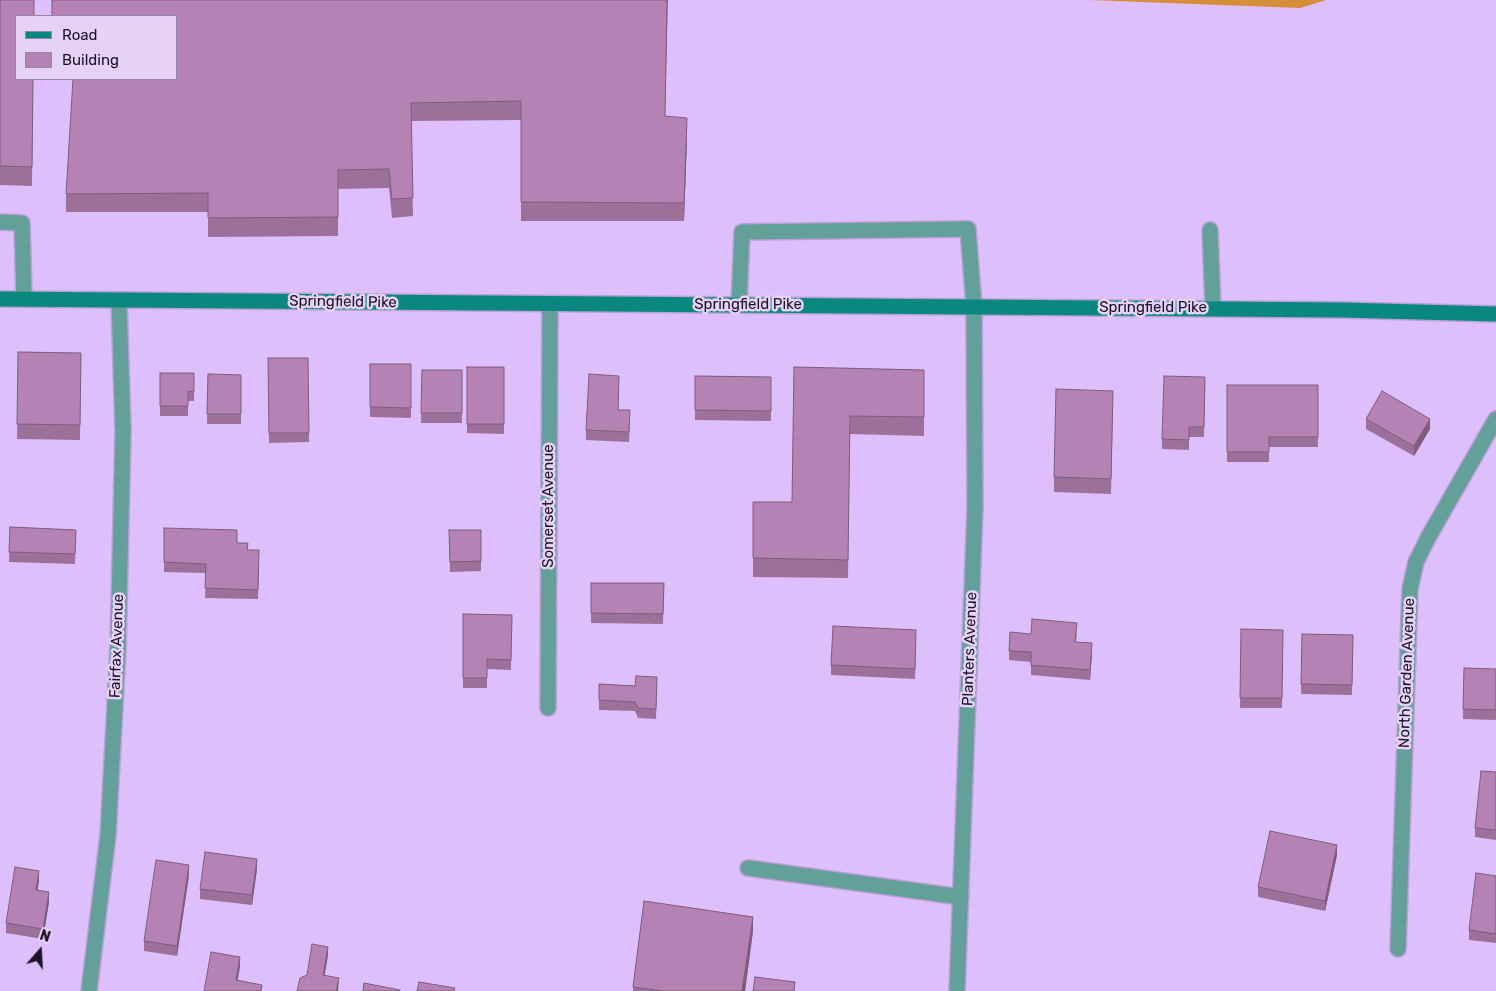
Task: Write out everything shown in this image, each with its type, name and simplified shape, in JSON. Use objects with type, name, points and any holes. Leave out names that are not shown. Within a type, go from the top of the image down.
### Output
[{"type":"main road","name":"Springfield Pike","points":[[0,299],[1213,309],[1496,314]]},
{"type":"street","points":[[0,222],[22,223],[24,299]]},
{"type":"street","name":"Planters Avenue","points":[[739,305],[742,232],[968,229],[974,307],[975,508],[957,991]]},
{"type":"street","points":[[1210,230],[1213,309]]},
{"type":"street","name":"Fairfax Avenue","points":[[90,991],[108,835],[118,650],[123,431],[119,300]]},
{"type":"street","name":"Somerset Avenue","points":[[548,708],[550,304]]},
{"type":"street","name":"North Garden Avenue","points":[[1398,949],[1410,589],[1416,562],[1428,536],[1496,419]]},
{"type":"street","points":[[748,868],[960,897]]},
{"type":"shaded area","points":[[1089,0],[1326,0],[1300,8]]},
{"type":"building","points":[[0,0],[34,0],[34,15],[15,15],[15,80],[33,80],[32,167],[0,166]]},
{"type":"building","points":[[52,0],[667,0],[665,116],[687,118],[684,203],[521,202],[521,101],[411,103],[413,198],[392,199],[389,169],[338,170],[338,217],[208,218],[208,193],[66,194],[73,80],[178,80],[178,15],[52,15]]},
{"type":"building","points":[[18,352],[81,353],[80,425],[17,424]]},
{"type":"building","points":[[268,358],[308,358],[309,433],[269,433]]},
{"type":"building","points":[[370,364],[411,364],[411,408],[370,407]]},
{"type":"building","points":[[467,367],[504,367],[504,424],[467,424]]},
{"type":"building","points":[[794,367],[924,370],[924,417],[850,416],[848,560],[753,558],[753,502],[792,502]]},
{"type":"building","points":[[422,370],[462,370],[462,413],[421,413]]},
{"type":"building","points":[[160,373],[194,373],[194,392],[188,391],[188,406],[160,406]]},
{"type":"building","points":[[208,374],[241,375],[241,414],[207,414]]},
{"type":"building","points":[[589,374],[619,376],[618,410],[630,410],[629,432],[586,430]]},
{"type":"building","points":[[695,376],[771,377],[771,411],[695,410]]},
{"type":"building","points":[[1164,376],[1205,377],[1204,427],[1189,427],[1189,440],[1162,439]]},
{"type":"building","points":[[1227,385],[1318,385],[1318,437],[1269,437],[1269,452],[1227,452]]},
{"type":"building","points":[[1056,389],[1113,391],[1111,479],[1054,477]]},
{"type":"building","points":[[1382,391],[1430,419],[1414,446],[1366,419]]},
{"type":"building","points":[[10,527],[76,530],[75,554],[9,552]]},
{"type":"building","points":[[164,528],[237,530],[237,543],[248,543],[247,550],[259,550],[258,590],[205,588],[206,564],[164,562]]},
{"type":"building","points":[[449,530],[481,530],[481,561],[450,562]]},
{"type":"building","points":[[591,583],[664,583],[663,614],[591,613]]},
{"type":"building","points":[[463,614],[512,615],[511,660],[487,659],[487,678],[463,678]]},
{"type":"building","points":[[1032,619],[1077,623],[1075,642],[1092,643],[1090,670],[1031,665],[1031,652],[1009,651],[1010,632],[1031,634]]},
{"type":"building","points":[[833,626],[916,630],[915,669],[831,665]]},
{"type":"building","points":[[1241,629],[1283,630],[1282,698],[1240,698]]},
{"type":"building","points":[[1302,634],[1353,635],[1352,685],[1301,684]]},
{"type":"building","points":[[1464,668],[1496,669],[1496,710],[1463,709]]},
{"type":"building","points":[[636,676],[657,677],[656,709],[638,708],[635,702],[599,700],[599,684],[635,686]]},
{"type":"building","points":[[1481,771],[1496,772],[1496,830],[1475,828]]},
{"type":"building","points":[[1270,831],[1337,845],[1325,901],[1258,887]]},
{"type":"building","points":[[205,852],[257,859],[252,895],[200,889]]},
{"type":"building","points":[[156,860],[189,865],[177,946],[144,941]]},
{"type":"building","points":[[15,867],[39,871],[36,890],[49,892],[43,929],[6,923]]},
{"type":"building","points":[[1476,873],[1496,876],[1496,934],[1469,930]]},
{"type":"building","points":[[644,901],[753,917],[742,991],[662,991],[633,987]]},
{"type":"building","points":[[312,944],[328,947],[323,975],[339,978],[336,991],[297,991],[300,978],[307,975]]},
{"type":"building","points":[[211,952],[240,957],[236,980],[262,985],[261,991],[204,991]]},
{"type":"building","points":[[755,977],[795,982],[794,991],[753,991]]},
{"type":"building","points":[[419,982],[455,988],[454,991],[417,991]]},
{"type":"building","points":[[364,983],[400,990],[400,991],[363,991]]}]
